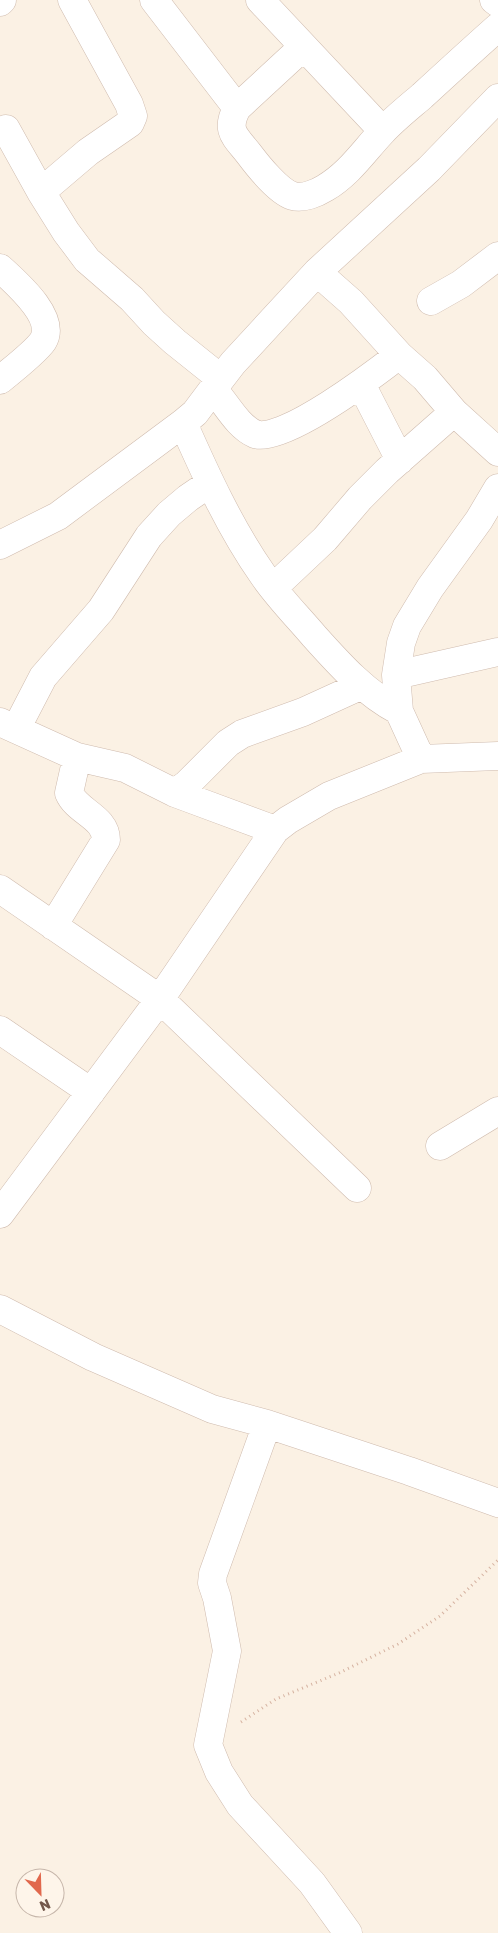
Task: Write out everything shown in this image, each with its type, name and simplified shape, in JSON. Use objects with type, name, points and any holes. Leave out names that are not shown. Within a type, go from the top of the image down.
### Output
[{"type":"street","points":[[41,192],[88,152],[126,127],[133,116],[129,104],[72,0]]},
{"type":"street","points":[[154,0],[238,108]]},
{"type":"street","points":[[260,0],[383,131]]},
{"type":"street","points":[[494,0],[498,3]]},
{"type":"street","points":[[303,47],[238,108],[231,120],[234,136],[282,190],[292,196],[313,194],[345,173],[383,131],[498,27]]},
{"type":"street","points":[[0,545],[58,516],[195,413],[217,384],[317,272],[429,169],[498,98]]},
{"type":"street","points":[[6,129],[41,192],[66,232],[87,260],[132,298],[154,323],[217,384],[242,424],[257,434],[261,435],[282,429],[327,407],[399,355]]},
{"type":"street","points":[[431,302],[461,284],[498,256]]},
{"type":"street","points":[[0,268],[41,313],[45,329],[43,342],[0,380]]},
{"type":"street","points":[[317,272],[351,302],[399,355],[425,378],[454,412],[498,452]]},
{"type":"street","points":[[361,384],[400,460]]},
{"type":"street","points":[[273,588],[325,539],[360,498],[454,412]]},
{"type":"street","points":[[183,423],[210,483],[248,553],[273,588],[360,686],[380,701],[399,711]]},
{"type":"street","points":[[210,483],[175,509],[148,536],[101,610],[43,677],[8,726],[76,757],[125,768],[175,793],[274,830]]},
{"type":"street","points":[[421,759],[399,711],[396,674],[401,643],[407,626],[430,588],[479,520],[498,488]]},
{"type":"street","points":[[396,674],[498,652]]},
{"type":"street","points":[[175,793],[187,784],[228,743],[242,734],[303,712],[360,686]]},
{"type":"street","points":[[0,1214],[160,999],[274,830],[329,796],[421,759],[498,756]]},
{"type":"street","points":[[53,926],[106,840],[102,824],[75,803],[69,793],[76,757]]},
{"type":"street","points":[[0,889],[160,999],[357,1188]]},
{"type":"street","points":[[0,1030],[91,1092]]},
{"type":"street","points":[[440,1146],[498,1111]]},
{"type":"street","points":[[0,1309],[93,1357],[212,1410],[267,1424],[498,1503]]},
{"type":"street","points":[[267,1424],[213,1574],[212,1583],[228,1651],[208,1745],[219,1772],[240,1805],[312,1883],[348,1933]]},
{"type":"path","points":[[208,1745],[276,1699],[398,1644],[440,1616],[498,1560]]}]
